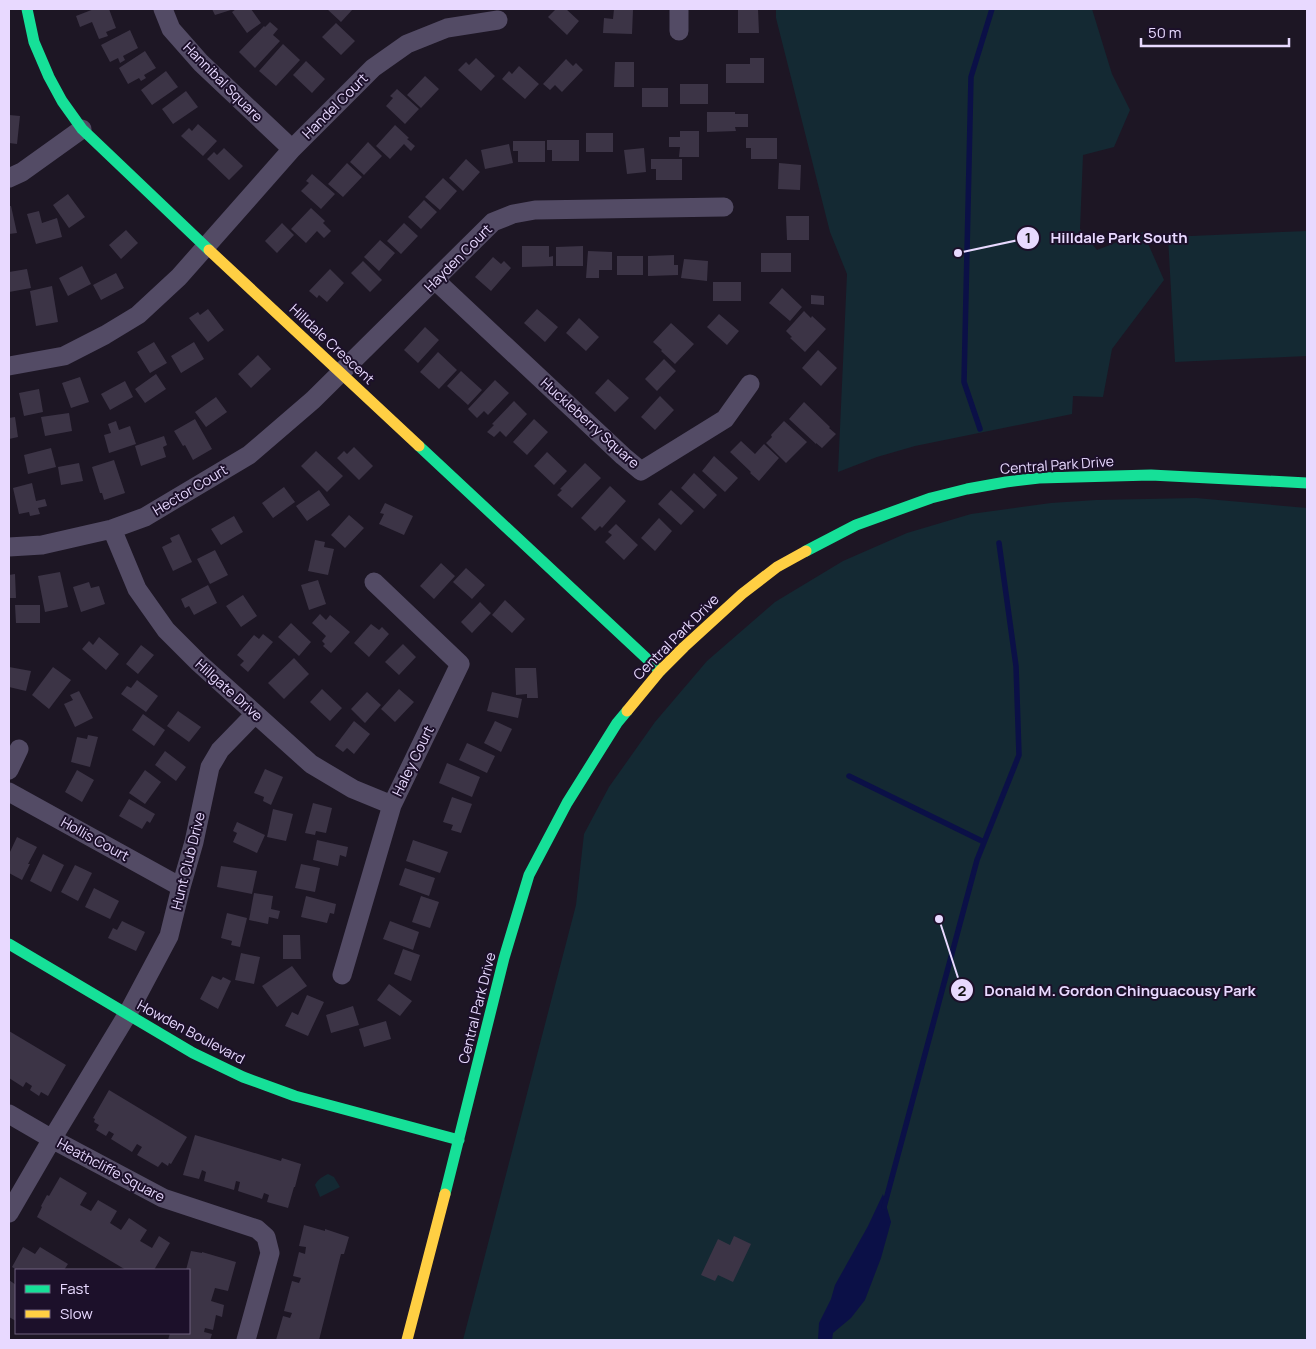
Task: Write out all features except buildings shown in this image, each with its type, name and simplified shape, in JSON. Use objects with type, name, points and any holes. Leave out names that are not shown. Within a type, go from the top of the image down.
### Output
[{"type":"street","name":"Hilldale Crescent","points":[[27,9],[34,42],[49,77],[62,101],[82,129],[660,671]]},
{"type":"street","name":"Hannibal Square","points":[[163,9],[171,29],[201,63],[292,149]]},
{"type":"street","points":[[679,9],[679,31]]},
{"type":"street","name":"Handel Court","points":[[9,366],[64,356],[138,315],[180,278],[292,149],[373,68],[408,44],[447,28],[498,20]]},
{"type":"street","points":[[9,178],[22,172],[82,129]]},
{"type":"street","name":"Hayden Court","points":[[341,373],[494,222],[513,214],[535,210],[724,207]]},
{"type":"street","name":"Huckleberry Square","points":[[435,280],[641,471],[725,419],[750,384]]},
{"type":"street","name":"Hector Court","points":[[9,548],[42,545],[112,529],[145,517],[248,455],[313,400],[341,373]]},
{"type":"street","name":"Central Park Drive","points":[[407,1340],[504,958],[530,876],[567,803],[617,723],[660,671],[684,646],[742,594],[777,567],[856,525],[931,498],[967,489],[1039,478],[1151,475],[1307,482]]},
{"type":"street","name":"Hillgate Drive","points":[[112,529],[137,589],[166,630],[199,663],[311,764],[353,789],[392,805]]},
{"type":"street","name":"Haley Court","points":[[342,975],[392,805],[460,664],[374,582]]},
{"type":"street","name":"Hunt Club Drive","points":[[127,1015],[169,936],[194,842],[210,768],[220,750],[256,714]]},
{"type":"street","points":[[9,770],[19,749]]},
{"type":"street","name":"Hollis Court","points":[[9,792],[181,887]]},
{"type":"street","name":"Howden Boulevard","points":[[9,944],[192,1053],[243,1078],[296,1096],[459,1140]]},
{"type":"street","name":"Heathcliffe Square","points":[[9,1213],[127,1015]]},
{"type":"street","name":"Heathcliffe Square","points":[[9,1114],[163,1198],[257,1229],[266,1237],[270,1253],[246,1340]]},
{"type":"shaded area","points":[[776,9],[1092,9],[1112,74],[1130,110],[1114,147],[1083,155],[1080,229],[1097,250],[1143,232],[1164,280],[1112,349],[1103,397],[1073,396],[1072,414],[915,446],[877,457],[838,472],[847,274],[830,232],[776,18]]},
{"type":"shaded area","points":[[1307,231],[1307,356],[1175,362],[1168,237]]},
{"type":"shaded area","points":[[1196,498],[1307,508],[1307,1340],[463,1340],[576,905],[584,834],[609,787],[655,722],[707,661],[775,602],[843,561],[907,533],[971,514],[1051,503]]},
{"type":"shaded area","points":[[328,1174],[334,1177],[340,1187],[320,1197],[315,1185],[320,1178]]},
{"type":"shaded area","points":[[883,1194],[891,1222],[881,1258],[865,1300],[851,1318],[833,1333],[832,1340],[818,1340],[819,1323],[831,1299],[835,1285],[868,1226]]},
{"type":"waterway","points":[[980,429],[964,382],[971,77],[992,9]]},
{"type":"waterway","points":[[884,1207],[977,860],[1019,755],[1016,666],[999,543]]},
{"type":"waterway","points":[[849,776],[984,842]]},
{"type":"traffic: fast","points":[[27,9],[34,42],[49,77],[62,101],[82,129],[209,250]]},
{"type":"traffic: fast","points":[[419,446],[660,671]]},
{"type":"traffic: fast","points":[[806,551],[856,525],[931,498],[1006,482],[1039,478],[1151,475],[1307,483]]},
{"type":"traffic: fast","points":[[445,1194],[504,958],[529,875],[567,803],[617,723],[627,711]]},
{"type":"traffic: fast","points":[[9,944],[193,1053],[243,1077],[295,1096],[459,1140]]},
{"type":"traffic: slow","points":[[209,250],[419,446]]},
{"type":"traffic: slow","points":[[627,711],[660,671],[742,594],[777,567],[806,551]]},
{"type":"traffic: slow","points":[[407,1340],[445,1194]]},
{"type":"place","name":"Hilldale Park South","points":[[958,253]]},
{"type":"place","name":"Donald M. Gordon Chinguacousy Park","points":[[939,919]]}]
